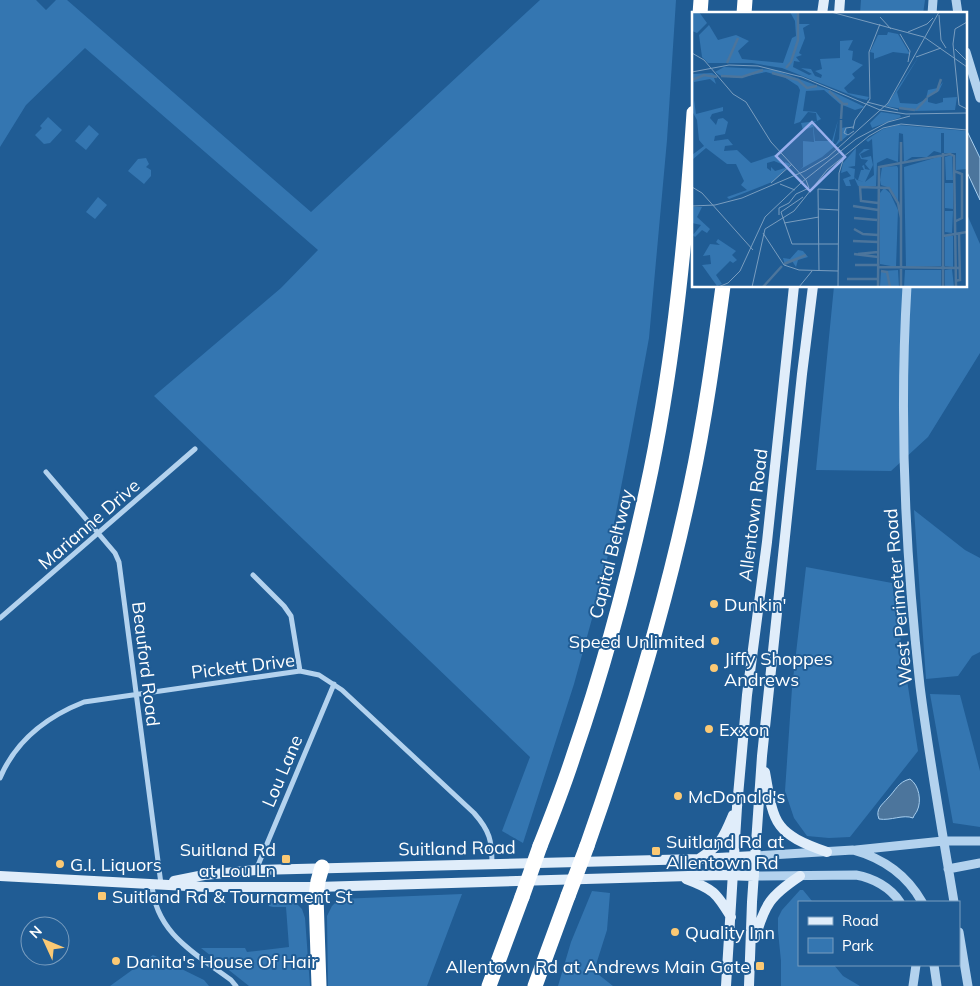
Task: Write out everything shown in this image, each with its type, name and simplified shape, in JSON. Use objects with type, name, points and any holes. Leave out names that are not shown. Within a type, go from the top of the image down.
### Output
[{"type":"highway","name":"Capital Beltway","points":[[489,986],[574,755],[616,618],[651,469],[675,325],[692,139]]},
{"type":"highway","points":[[535,986],[614,772],[656,631],[692,483],[705,411],[723,288]]},
{"type":"highway","points":[[319,986],[317,887],[322,868]]},
{"type":"main road","name":"Allentown Road","points":[[726,986],[737,807],[747,695],[767,542],[794,288]]},
{"type":"main road","name":"Allentown Road","points":[[749,986],[762,756],[813,288]]},
{"type":"main road","points":[[767,542],[784,544]]},
{"type":"main road","points":[[762,756],[770,802],[778,824],[792,838],[827,852]]},
{"type":"main road","points":[[699,859],[722,840],[737,807]]},
{"type":"main road","name":"Suitland Road","points":[[157,884],[204,875],[256,870],[755,856]]},
{"type":"main road","name":"Suitland Road","points":[[0,876],[206,887],[317,887],[680,876],[754,876]]},
{"type":"main road","points":[[680,876],[710,888],[730,917]]},
{"type":"main road","points":[[750,954],[762,912],[768,902],[781,889],[800,876]]},
{"type":"street","points":[[968,58],[980,98]]},
{"type":"street","name":"West Perimeter Road","points":[[907,288],[904,448],[912,601],[921,688],[943,841],[954,901]]},
{"type":"street","name":"Marianne Drive","points":[[0,618],[195,449]]},
{"type":"street","name":"Beauford Road","points":[[46,472],[115,553],[119,562],[157,884],[153,895],[158,912],[181,944],[231,980],[236,986]]},
{"type":"street","points":[[253,575],[284,606],[291,616],[300,671]]},
{"type":"street","name":"Pickett Drive","points":[[0,778],[11,757],[35,729],[51,718],[84,702],[300,671],[319,675],[352,698],[482,821],[490,838],[492,864]]},
{"type":"street","name":"Lou Lane","points":[[256,870],[334,684]]},
{"type":"street","points":[[755,856],[853,850],[943,841],[980,841]]},
{"type":"street","points":[[853,850],[877,859],[901,874],[912,886],[921,901]]},
{"type":"street","points":[[948,869],[980,863]]},
{"type":"street","points":[[754,876],[856,875],[868,877],[880,883],[899,901]]},
{"type":"street","points":[[960,938],[968,986]]},
{"type":"street","points":[[913,986],[916,966]]},
{"type":"street","points":[[934,966],[938,986]]},
{"type":"green space","points":[[0,0],[36,0],[46,10],[56,0],[67,0],[311,212],[540,0],[676,0],[667,140],[649,338],[604,575],[574,684],[523,843],[502,831],[530,757],[154,396],[281,288],[318,250],[85,48],[26,105],[0,147]]},
{"type":"green space","points":[[861,0],[925,0],[923,12],[860,12]]},
{"type":"green space","points":[[48,117],[62,130],[50,143],[44,144],[35,135],[42,128],[40,126]]},
{"type":"green space","points":[[89,125],[99,134],[86,150],[75,141]]},
{"type":"green space","points":[[146,158],[149,164],[146,167],[151,170],[151,176],[144,184],[128,171],[138,159]]},
{"type":"green space","points":[[98,197],[107,205],[95,219],[86,212]]},
{"type":"green space","points":[[968,217],[980,244],[980,353],[928,437],[891,471],[816,470],[834,288],[968,288]]},
{"type":"green space","points":[[914,510],[965,550],[980,558],[980,652],[972,656],[958,676],[926,679]]},
{"type":"green space","points":[[806,567],[892,583],[918,751],[850,837],[807,836],[794,818],[785,791],[792,688]]},
{"type":"green space","points":[[930,694],[960,695],[980,771],[980,827],[953,823]]},
{"type":"green space","points":[[800,890],[803,890],[812,901],[798,901],[798,966],[835,966],[843,976],[860,986],[781,986],[778,918],[782,910]]},
{"type":"green space","points":[[592,891],[610,893],[607,930],[594,971],[613,986],[558,986],[571,942]]},
{"type":"green space","points":[[462,894],[427,986],[328,986],[327,916],[332,906],[339,899]]},
{"type":"green space","points":[[272,899],[293,900],[302,909],[305,918],[310,986],[249,986],[201,948],[245,948],[247,952],[289,947],[286,907],[269,906],[268,901]]},
{"type":"green space","points":[[153,955],[204,980],[209,986],[110,986]]},
{"type":"shaded area","points":[[968,133],[980,158],[980,200],[968,174]]},
{"type":"shaded area","points":[[910,779],[916,785],[919,798],[919,807],[913,818],[879,819],[878,812],[881,805],[900,784]]},
{"type":"place","name":"Dunkin'","points":[[714,604]]},
{"type":"place","name":"Speed Unlimited","points":[[715,641]]},
{"type":"place","name":"Jiffy Shoppes Andrews","points":[[714,668]]},
{"type":"place","name":"Exxon","points":[[709,729]]},
{"type":"place","name":"McDonald's","points":[[678,796]]},
{"type":"place","name":"Suitland Rd at Allentown Rd","points":[[656,851]]},
{"type":"place","name":"Suitland Rd at Lou Ln","points":[[286,859]]},
{"type":"place","name":"G.I. Liquors","points":[[60,864]]},
{"type":"place","name":"Suitland Rd & Tournament St","points":[[102,896]]},
{"type":"place","name":"Quality Inn","points":[[675,932]]},
{"type":"place","name":"Danita's House Of Hair","points":[[116,961]]},
{"type":"place","name":"Allentown Rd at Andrews Main Gate","points":[[760,966]]}]
